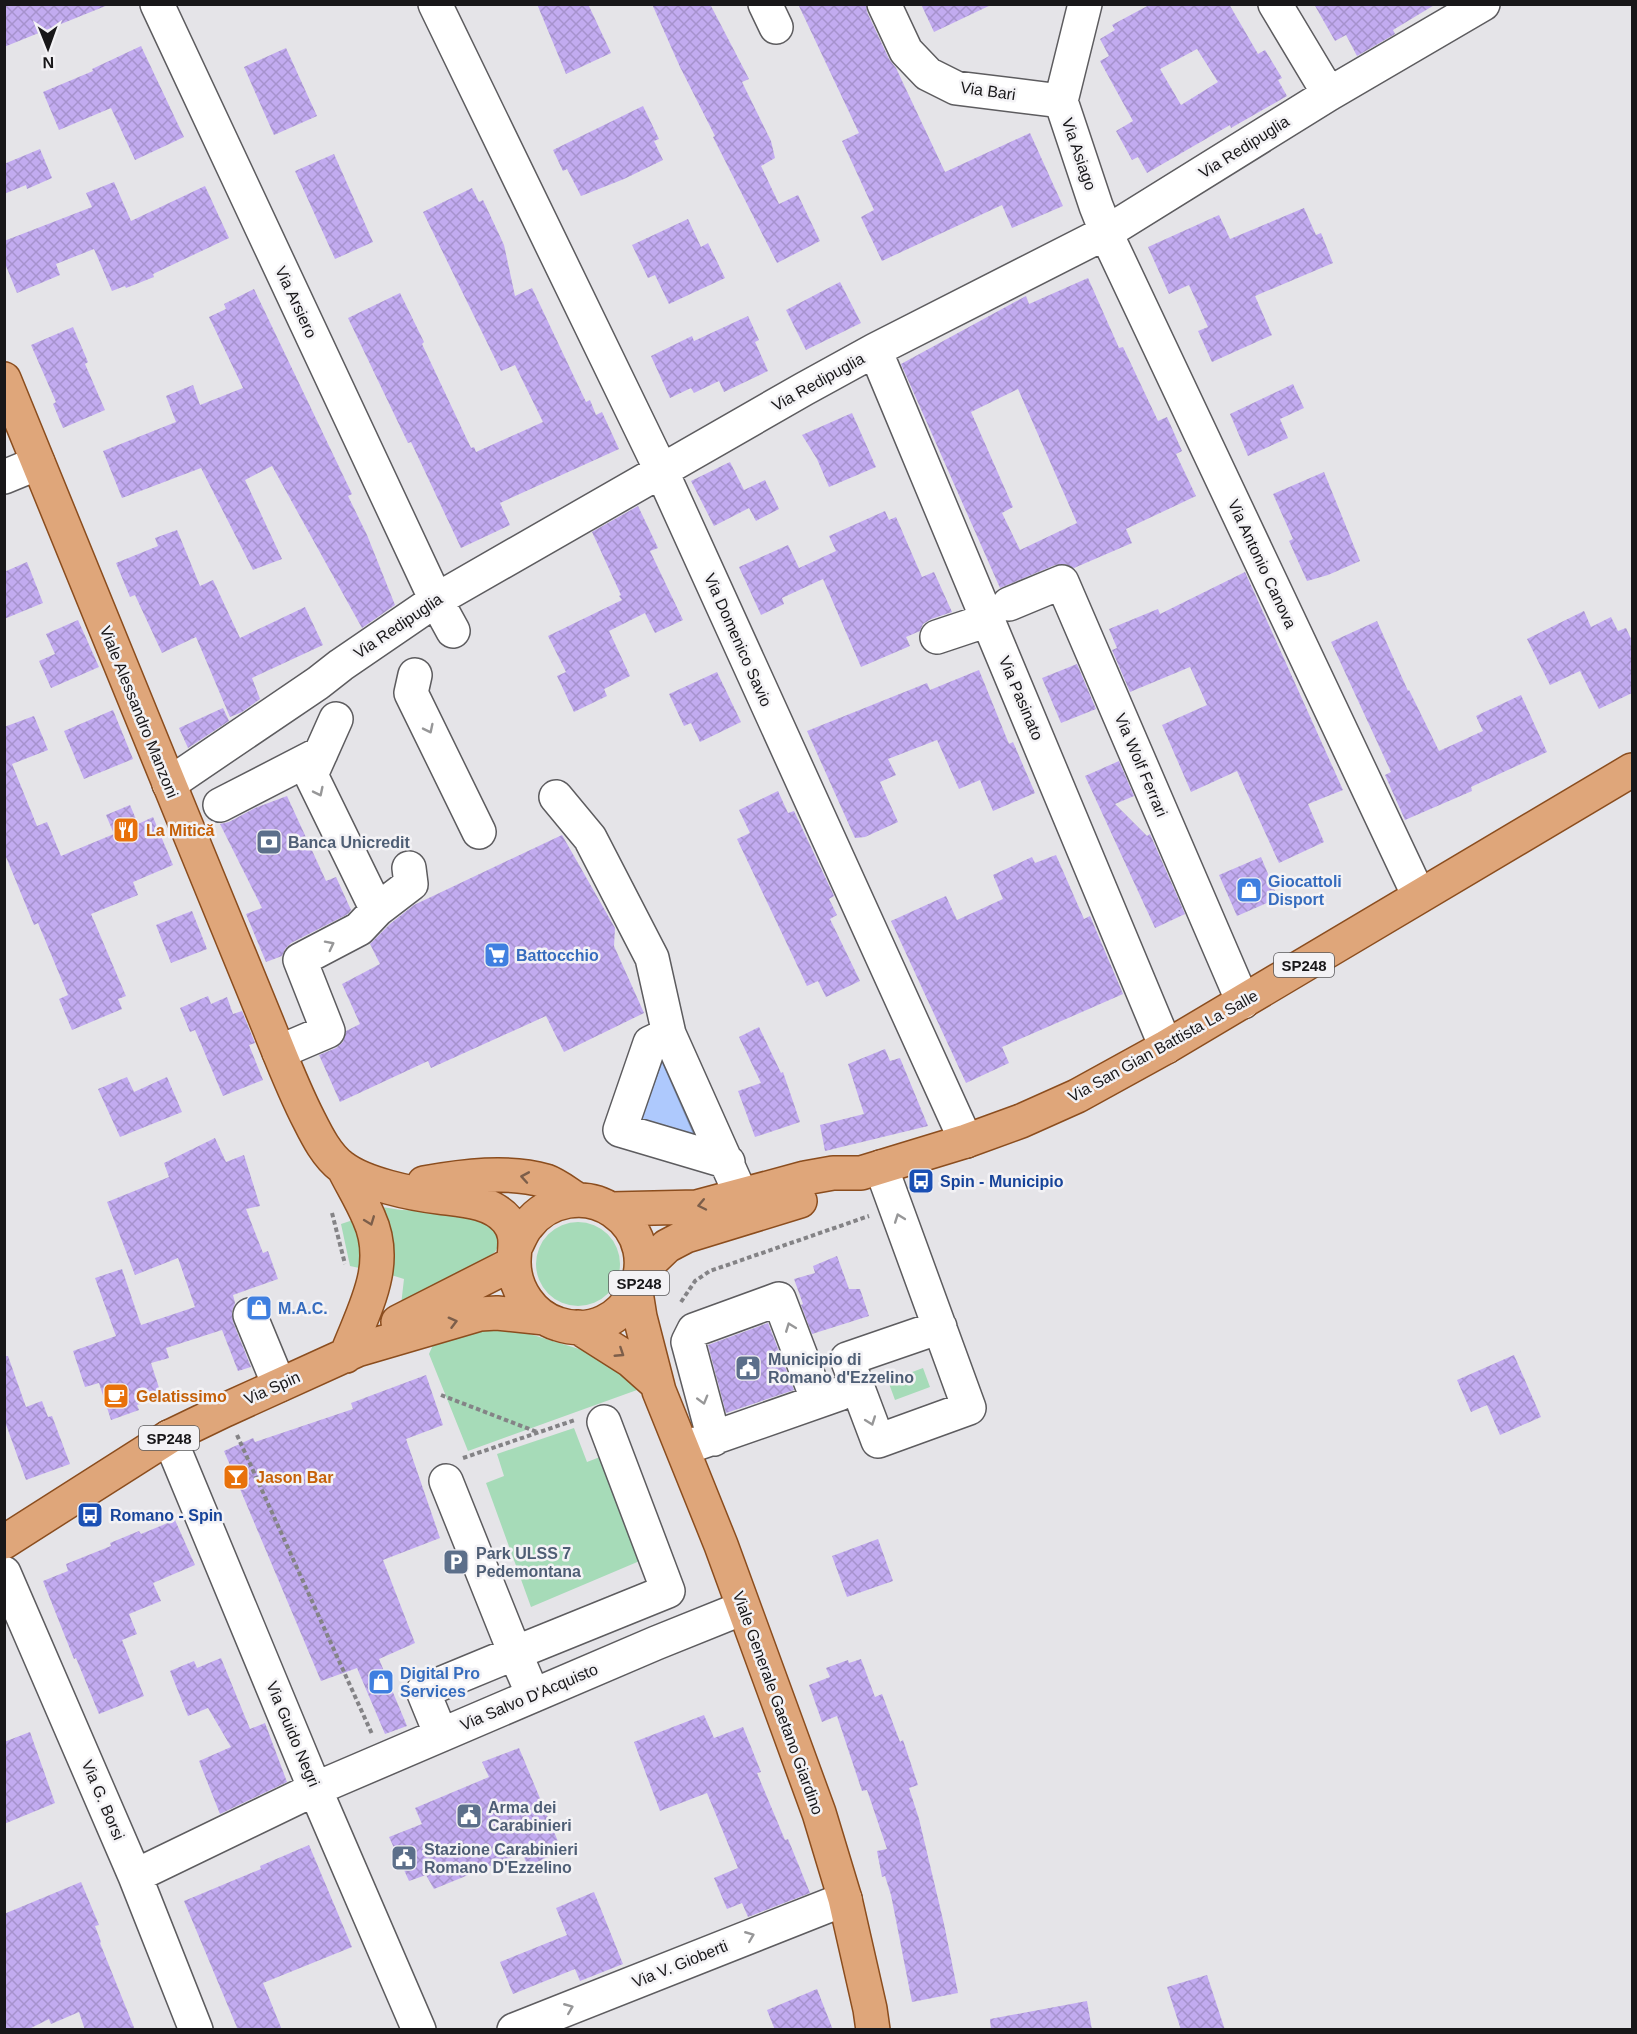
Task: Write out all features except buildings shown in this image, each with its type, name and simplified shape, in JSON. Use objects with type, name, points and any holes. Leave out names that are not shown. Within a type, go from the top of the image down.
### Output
[{"type":"main road","name":"Viale Alessandro Manzoni","points":[[4,380],[309,1121],[324,1146],[344,1169],[370,1219],[378,1260],[376,1277],[352,1353]]},
{"type":"main road","name":"Via San Gian Battista La Salle","points":[[638,1281],[667,1246],[686,1236],[836,1189],[871,1170],[966,1141],[1021,1121],[1077,1096],[1243,1002],[1632,770]]},
{"type":"main road","name":"Viale Alessandro Manzoni","points":[[344,1169],[369,1181],[417,1195],[463,1200],[494,1210],[508,1221],[515,1254]]},
{"type":"main road","name":"Via San Gian Battista La Salle","points":[[611,1209],[697,1207],[833,1173],[871,1170]]},
{"type":"main road","name":"Viale Alessandro Manzoni","points":[[397,1189],[444,1179],[498,1175],[521,1176],[548,1182],[579,1200]]},
{"type":"main road","name":"Via Spin","points":[[578,1328],[555,1323],[545,1318],[528,1304],[518,1285],[515,1254],[526,1226],[541,1212],[559,1203],[579,1200],[590,1201],[611,1209],[625,1220],[635,1235],[641,1252],[638,1281]]},
{"type":"main road","name":"Via Spin","points":[[352,1353],[401,1320],[515,1254]]},
{"type":"main road","name":"SP248","points":[[578,1328],[595,1325],[612,1318],[626,1307],[638,1281]]},
{"type":"main road","name":"Viale Generale Gaetano Giardino","points":[[638,1281],[640,1317],[657,1384],[819,1813],[845,1899],[873,2030]]},
{"type":"main road","name":"Via Spin","points":[[4,1542],[170,1437],[352,1353],[480,1314],[497,1313],[545,1318]]},
{"type":"main road","name":"Viale Generale Gaetano Giardino","points":[[578,1328],[625,1357],[657,1384]]},
{"type":"street","name":"Via Arsiero","points":[[157,4],[436,600],[453,631]]},
{"type":"street","name":"Via Domenico Savio","points":[[435,4],[661,470],[966,1141]]},
{"type":"street","name":"Via Bari","points":[[884,4],[906,51],[928,74],[956,88],[1061,101]]},
{"type":"street","name":"Via Asiago","points":[[1085,4],[1061,101],[1107,232]]},
{"type":"street","points":[[1275,4],[1329,94]]},
{"type":"street","name":"Via Redipuglia","points":[[169,784],[436,600],[875,350],[1107,232],[1329,94],[1482,4]]},
{"type":"street","name":"Via Antonio Canova","points":[[1107,232],[1419,896]]},
{"type":"street","name":"Via Pasinato","points":[[875,350],[998,612],[1166,1047]]},
{"type":"street","points":[[4,477],[38,464]]},
{"type":"street","name":"Via Wolf Ferrari","points":[[998,612],[1062,582],[1243,1002]]},
{"type":"street","points":[[937,637],[998,612]]},
{"type":"street","points":[[415,675],[411,693],[479,832]]},
{"type":"street","points":[[336,719],[311,776],[377,910]]},
{"type":"street","points":[[220,805],[321,753]]},
{"type":"street","points":[[556,797],[590,838],[652,958],[669,1034],[741,1195]]},
{"type":"street","points":[[279,1052],[328,1031],[300,960],[359,930],[377,910],[411,884],[409,868]]},
{"type":"street","points":[[669,1034],[650,1043],[620,1130],[728,1162]]},
{"type":"street","points":[[853,1373],[878,1441],[969,1408],[895,1207],[871,1170]]},
{"type":"street","points":[[714,1438],[688,1342],[694,1330],[779,1299],[813,1387]]},
{"type":"street","points":[[250,1315],[279,1385]]},
{"type":"street","points":[[682,1448],[714,1438],[813,1387],[853,1373],[940,1327]]},
{"type":"street","points":[[441,1735],[423,1690],[668,1591],[593,1420]]},
{"type":"street","name":"Via Guido Negri","points":[[170,1437],[315,1789],[419,2030]]},
{"type":"street","points":[[451,1471],[515,1653],[533,1695]]},
{"type":"street","name":"Via G. Borsi","points":[[4,1573],[135,1876],[196,2030]]},
{"type":"street","name":"Via Salvo D'Acquisto","points":[[135,1876],[315,1789],[743,1608]]},
{"type":"street","name":"Via V. Gioberti","points":[[514,2030],[845,1899]]},
{"type":"path","points":[[680,1306],[695,1281],[710,1271],[895,1207]]},
{"type":"path","points":[[441,1395],[538,1433]]},
{"type":"path","points":[[225,1410],[383,1760]]},
{"type":"path","points":[[451,1471],[538,1433],[593,1420]]},
{"type":"green space","points":[[376,1206],[401,1210],[445,1211],[490,1224],[496,1231],[500,1242],[495,1252],[483,1261],[401,1305],[404,1279],[388,1274]]},
{"type":"green space","points":[[353,1220],[357,1222],[364,1269],[350,1266],[341,1224]]},
{"type":"green space","points":[[570,1222],[586,1222],[602,1229],[613,1240],[620,1256],[617,1280],[608,1294],[586,1306],[570,1306],[554,1299],[543,1288],[536,1272],[536,1256],[543,1240],[554,1229]]},
{"type":"green space","points":[[481,1327],[510,1328],[589,1352],[614,1365],[637,1390],[468,1451],[429,1354],[436,1338]]},
{"type":"green space","points":[[923,1368],[930,1387],[895,1400],[888,1381]]},
{"type":"green space","points":[[574,1428],[587,1462],[600,1457],[642,1560],[531,1607],[486,1483],[504,1476],[497,1454]]},
{"type":"water","points":[[662,1061],[697,1141],[640,1122]]},
{"type":"place","name":"La Mitică","points":[[126,830]]},
{"type":"place","name":"Banca Unicredit","points":[[269,842]]},
{"type":"place","name":"Giocattoli Disport","points":[[1249,890]]},
{"type":"place","name":"Battocchio","points":[[497,955]]},
{"type":"place","name":"Spin - Municipio","points":[[921,1181]]},
{"type":"place","name":"M.A.C.","points":[[259,1308]]},
{"type":"place","name":"Municipio di Romano d'Ezzelino","points":[[748,1368]]},
{"type":"place","name":"Gelatissimo","points":[[116,1396]]},
{"type":"place","name":"Jason Bar","points":[[236,1477]]},
{"type":"place","name":"Romano - Spin","points":[[90,1515]]},
{"type":"place","name":"Park ULSS 7 Pedemontana","points":[[456,1562]]},
{"type":"place","name":"Digital Pro Services","points":[[381,1682]]},
{"type":"place","name":"Arma dei Carabinieri","points":[[469,1816]]},
{"type":"place","name":"Stazione Carabinieri Romano D'Ezzelino","points":[[404,1858]]}]
